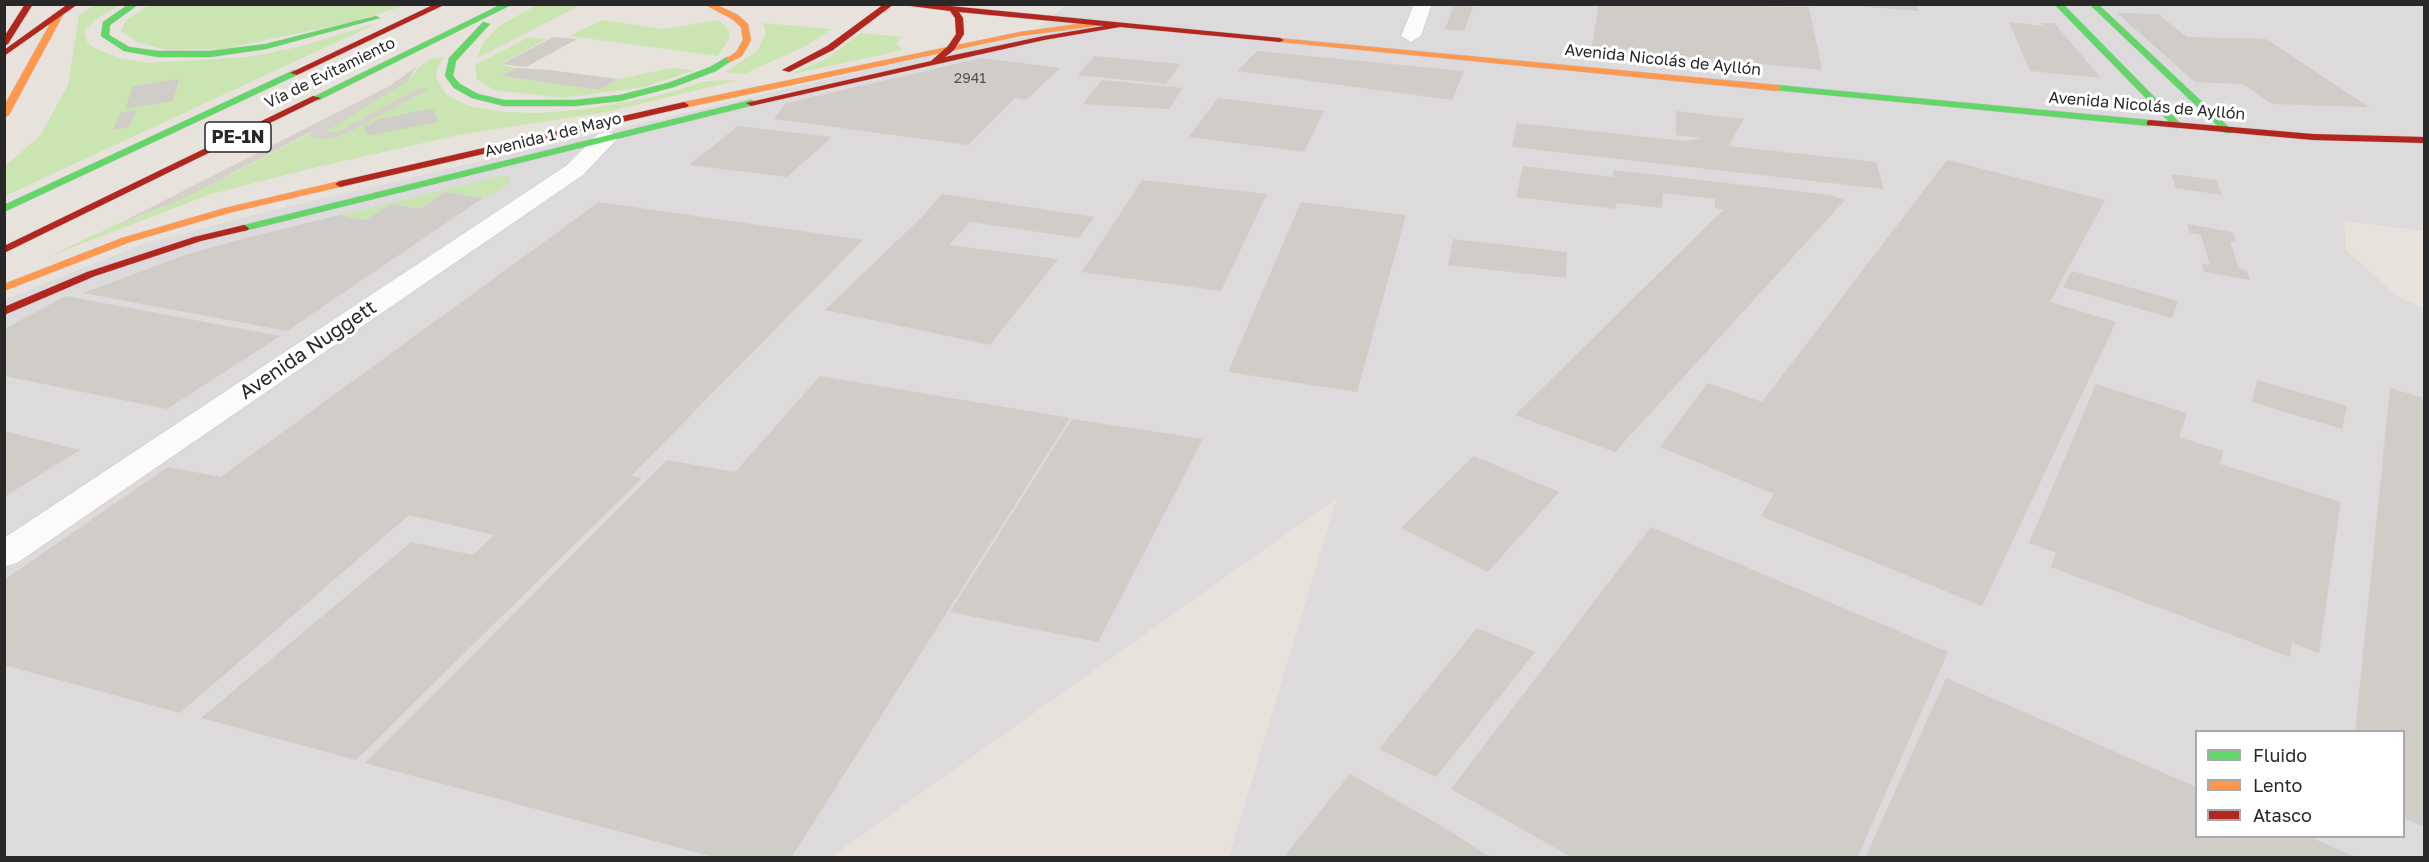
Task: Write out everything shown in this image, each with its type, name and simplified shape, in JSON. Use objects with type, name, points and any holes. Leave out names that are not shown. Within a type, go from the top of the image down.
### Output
[{"type":"main road","points":[[4,44],[29,4]]},
{"type":"main road","points":[[4,54],[61,10],[74,4]]},
{"type":"main road","points":[[135,4],[110,21],[104,28],[105,36],[127,49],[176,55],[228,52],[276,45],[424,4]]},
{"type":"main road","name":"Vía de Evitamiento","points":[[4,209],[442,4]]},
{"type":"main road","points":[[510,4],[480,30],[452,60],[449,76],[457,86],[481,98],[504,103],[545,105],[598,101],[638,94],[687,80],[724,64],[743,49],[747,33],[741,22],[708,4]]},
{"type":"main road","name":"Vía de Evitamiento","points":[[4,250],[510,4]]},
{"type":"main road","points":[[700,101],[760,81],[809,59],[846,38],[890,4]]},
{"type":"main road","name":"Avenida Nicolás de Ayllón","points":[[899,4],[2228,131],[2424,140]]},
{"type":"main road","points":[[2058,4],[2178,126]]},
{"type":"main road","points":[[2093,4],[2210,111],[2228,131]]},
{"type":"main road","points":[[933,63],[957,41],[961,27],[953,9]]},
{"type":"main road","points":[[4,114],[61,10]]},
{"type":"main road","points":[[4,288],[55,266],[183,222],[700,101],[1020,34],[1100,23]]},
{"type":"main road","name":"Avenida 1 de Mayo","points":[[4,312],[91,274],[198,239],[606,140],[686,118],[933,63],[1120,25]]},
{"type":"main road","name":"Avenida Nicolás de Ayllón","points":[[2134,105],[2230,112]]},
{"type":"street","points":[[1411,36],[1423,4]]},
{"type":"street","name":"Avenida Nuggett","points":[[4,555],[575,170],[606,140]]},
{"type":"shaded area","points":[[1066,5],[2424,5],[2424,231],[2344,221],[2346,250],[2396,295],[2424,309],[2424,857],[1229,857],[1337,498],[831,857],[5,857],[4,300],[140,245],[253,215],[909,60],[1031,35]]},
{"type":"shaded area","points":[[417,66],[408,81],[325,132],[338,132],[418,88],[429,89],[346,134],[329,139],[313,138],[311,135],[313,131],[322,126],[183,199],[120,223],[391,85]]},
{"type":"green space","points":[[94,5],[120,5],[96,19],[84,31],[87,42],[98,50],[120,58],[147,63],[248,57],[299,47],[380,22],[5,196],[4,167],[40,136],[68,85],[79,15]]},
{"type":"green space","points":[[149,5],[406,5],[352,22],[223,49],[167,50],[137,42],[121,31],[126,20]]},
{"type":"green space","points":[[581,5],[477,58],[483,43],[499,26],[535,6]]},
{"type":"green space","points":[[602,20],[663,29],[719,20],[729,30],[729,39],[718,56],[569,36]]},
{"type":"green space","points":[[763,23],[832,29],[808,45],[744,74],[725,72],[757,51],[766,33]]},
{"type":"green space","points":[[861,33],[903,37],[896,43],[903,50],[788,75],[826,59]]},
{"type":"green space","points":[[529,37],[547,39],[500,64],[516,68],[503,76],[599,90],[618,79],[671,68],[695,70],[644,87],[562,98],[494,90],[477,79],[475,65]]},
{"type":"green space","points":[[444,57],[437,68],[436,79],[447,95],[469,106],[504,112],[540,113],[588,109],[657,96],[706,81],[740,80],[606,112],[458,135],[211,194],[47,257],[120,223],[183,199],[371,102],[408,81],[419,67],[431,59]]},
{"type":"green space","points":[[500,176],[510,177],[510,183],[486,198],[445,192],[420,209],[391,204],[365,220],[341,215]]},
{"type":"building","points":[[1599,4],[1809,7],[1822,70],[1592,47]]},
{"type":"building","points":[[1857,4],[1916,4],[1919,11],[1857,6]]},
{"type":"building","points":[[1454,5],[1473,7],[1464,31],[1445,29]]},
{"type":"building","points":[[2117,13],[2158,14],[2187,37],[2266,39],[2369,107],[2272,104],[2243,84],[2195,82]]},
{"type":"building","points":[[2009,22],[2043,26],[2041,23],[2054,23],[2101,78],[2030,71]]},
{"type":"building","points":[[553,37],[577,39],[526,67],[502,64]]},
{"type":"building","points":[[1257,51],[1464,71],[1452,100],[1237,71]]},
{"type":"building","points":[[1095,56],[1180,64],[1166,84],[1078,75]]},
{"type":"building","points":[[982,58],[1060,68],[1026,100],[1015,98],[968,145],[774,119],[786,103]]},
{"type":"building","points":[[516,68],[618,79],[599,90],[501,76]]},
{"type":"building","points":[[179,79],[173,101],[125,109],[133,86]]},
{"type":"building","points":[[1102,80],[1183,88],[1169,109],[1083,104]]},
{"type":"building","points":[[1218,98],[1324,111],[1304,152],[1189,137]]},
{"type":"building","points":[[428,109],[434,110],[438,122],[367,136],[364,126],[375,120]]},
{"type":"building","points":[[136,110],[129,127],[113,130],[120,113]]},
{"type":"building","points":[[1676,111],[1744,119],[1728,146],[1876,162],[1884,189],[1512,147],[1517,123],[1684,141],[1702,138],[1676,135]]},
{"type":"building","points":[[738,126],[832,137],[787,177],[689,165]]},
{"type":"building","points":[[1947,160],[2105,200],[2050,302],[2116,322],[1982,606],[1761,516],[1774,494],[1660,447],[1708,383],[1762,402]]},
{"type":"building","points":[[1523,166],[1613,177],[1614,170],[1830,195],[1845,200],[1615,452],[1515,415],[1723,210],[1715,208],[1715,199],[1663,193],[1662,208],[1616,203],[1616,209],[1516,197]]},
{"type":"building","points":[[2171,174],[2216,180],[2222,195],[2176,188]]},
{"type":"building","points":[[1142,180],[1267,194],[1221,291],[1082,272]]},
{"type":"building","points":[[445,192],[483,198],[287,331],[83,293],[185,255],[246,238],[340,215],[365,220],[391,204],[420,209]]},
{"type":"building","points":[[942,194],[1094,217],[1079,238],[970,222],[949,245],[1058,259],[990,345],[825,310],[924,215]]},
{"type":"building","points":[[599,202],[863,240],[631,476],[642,478],[356,760],[201,718],[411,542],[473,555],[494,535],[409,515],[180,713],[4,665],[4,580],[168,467],[221,477]]},
{"type":"building","points":[[1301,202],[1406,215],[1357,392],[1228,372]]},
{"type":"building","points":[[2187,224],[2232,232],[2236,242],[2230,241],[2239,269],[2247,270],[2250,280],[2204,272],[2202,264],[2210,265],[2201,235],[2190,233]]},
{"type":"building","points":[[1453,239],[1567,252],[1566,278],[1448,265]]},
{"type":"building","points":[[2072,271],[2178,301],[2172,318],[2063,287]]},
{"type":"building","points":[[66,296],[280,336],[167,409],[4,376],[4,329]]},
{"type":"building","points":[[820,376],[1070,418],[791,858],[717,858],[365,763],[667,460],[735,472]]},
{"type":"building","points":[[2257,380],[2347,406],[2342,429],[2252,402]]},
{"type":"building","points":[[2096,384],[2187,413],[2179,437],[2223,451],[2220,464],[2341,502],[2319,653],[2292,643],[2290,657],[2051,567],[2056,553],[2029,543]]},
{"type":"building","points":[[2390,388],[2424,398],[2424,827],[2405,818],[2405,730],[2355,730]]},
{"type":"building","points":[[1072,419],[1203,439],[1098,642],[950,612]]},
{"type":"building","points":[[4,431],[80,450],[4,497]]},
{"type":"building","points":[[1474,456],[1559,492],[1488,572],[1401,528]]},
{"type":"building","points":[[1651,527],[1948,652],[1857,858],[1573,858],[1451,789]]},
{"type":"building","points":[[1477,628],[1535,652],[1436,777],[1379,749]]},
{"type":"building","points":[[1946,678],[2195,787],[2195,838],[2312,838],[2358,858],[1865,858]]},
{"type":"building","points":[[1350,774],[1440,825],[1492,858],[1283,858]]},
{"type":"traffic: fast","points":[[135,4],[106,24],[105,36],[127,49],[158,54],[210,54],[266,46],[376,18]]},
{"type":"traffic: fast","points":[[316,98],[509,4]]},
{"type":"traffic: fast","points":[[2058,4],[2178,126]]},
{"type":"traffic: fast","points":[[2093,4],[2228,131]]},
{"type":"traffic: fast","points":[[486,24],[452,60],[449,76],[457,86],[475,96],[504,103],[575,103],[620,98],[671,85],[713,69],[730,59]]},
{"type":"traffic: fast","points":[[4,209],[294,73]]},
{"type":"traffic: fast","points":[[1777,88],[2150,123]]},
{"type":"traffic: fast","points":[[244,228],[751,103]]},
{"type":"traffic: slow","points":[[708,4],[735,17],[745,26],[747,40],[739,54],[730,59]]},
{"type":"traffic: slow","points":[[4,115],[59,15]]},
{"type":"traffic: slow","points":[[684,105],[1020,34],[1100,23]]},
{"type":"traffic: slow","points":[[1280,40],[1777,88]]},
{"type":"traffic: slow","points":[[4,288],[126,240],[229,210],[340,184]]},
{"type":"traffic: jam","points":[[4,44],[29,4]]},
{"type":"traffic: jam","points":[[4,54],[74,4]]},
{"type":"traffic: jam","points":[[294,73],[442,4]]},
{"type":"traffic: jam","points":[[786,70],[830,48],[890,4]]},
{"type":"traffic: jam","points":[[899,4],[1280,40]]},
{"type":"traffic: jam","points":[[933,63],[951,48],[960,34],[959,18],[953,10]]},
{"type":"traffic: jam","points":[[751,103],[1044,38],[1117,26]]},
{"type":"traffic: jam","points":[[4,250],[316,98]]},
{"type":"traffic: jam","points":[[340,184],[684,105]]},
{"type":"traffic: jam","points":[[2150,123],[2313,137],[2424,140]]},
{"type":"traffic: jam","points":[[4,312],[91,274],[198,239],[244,228]]}]
